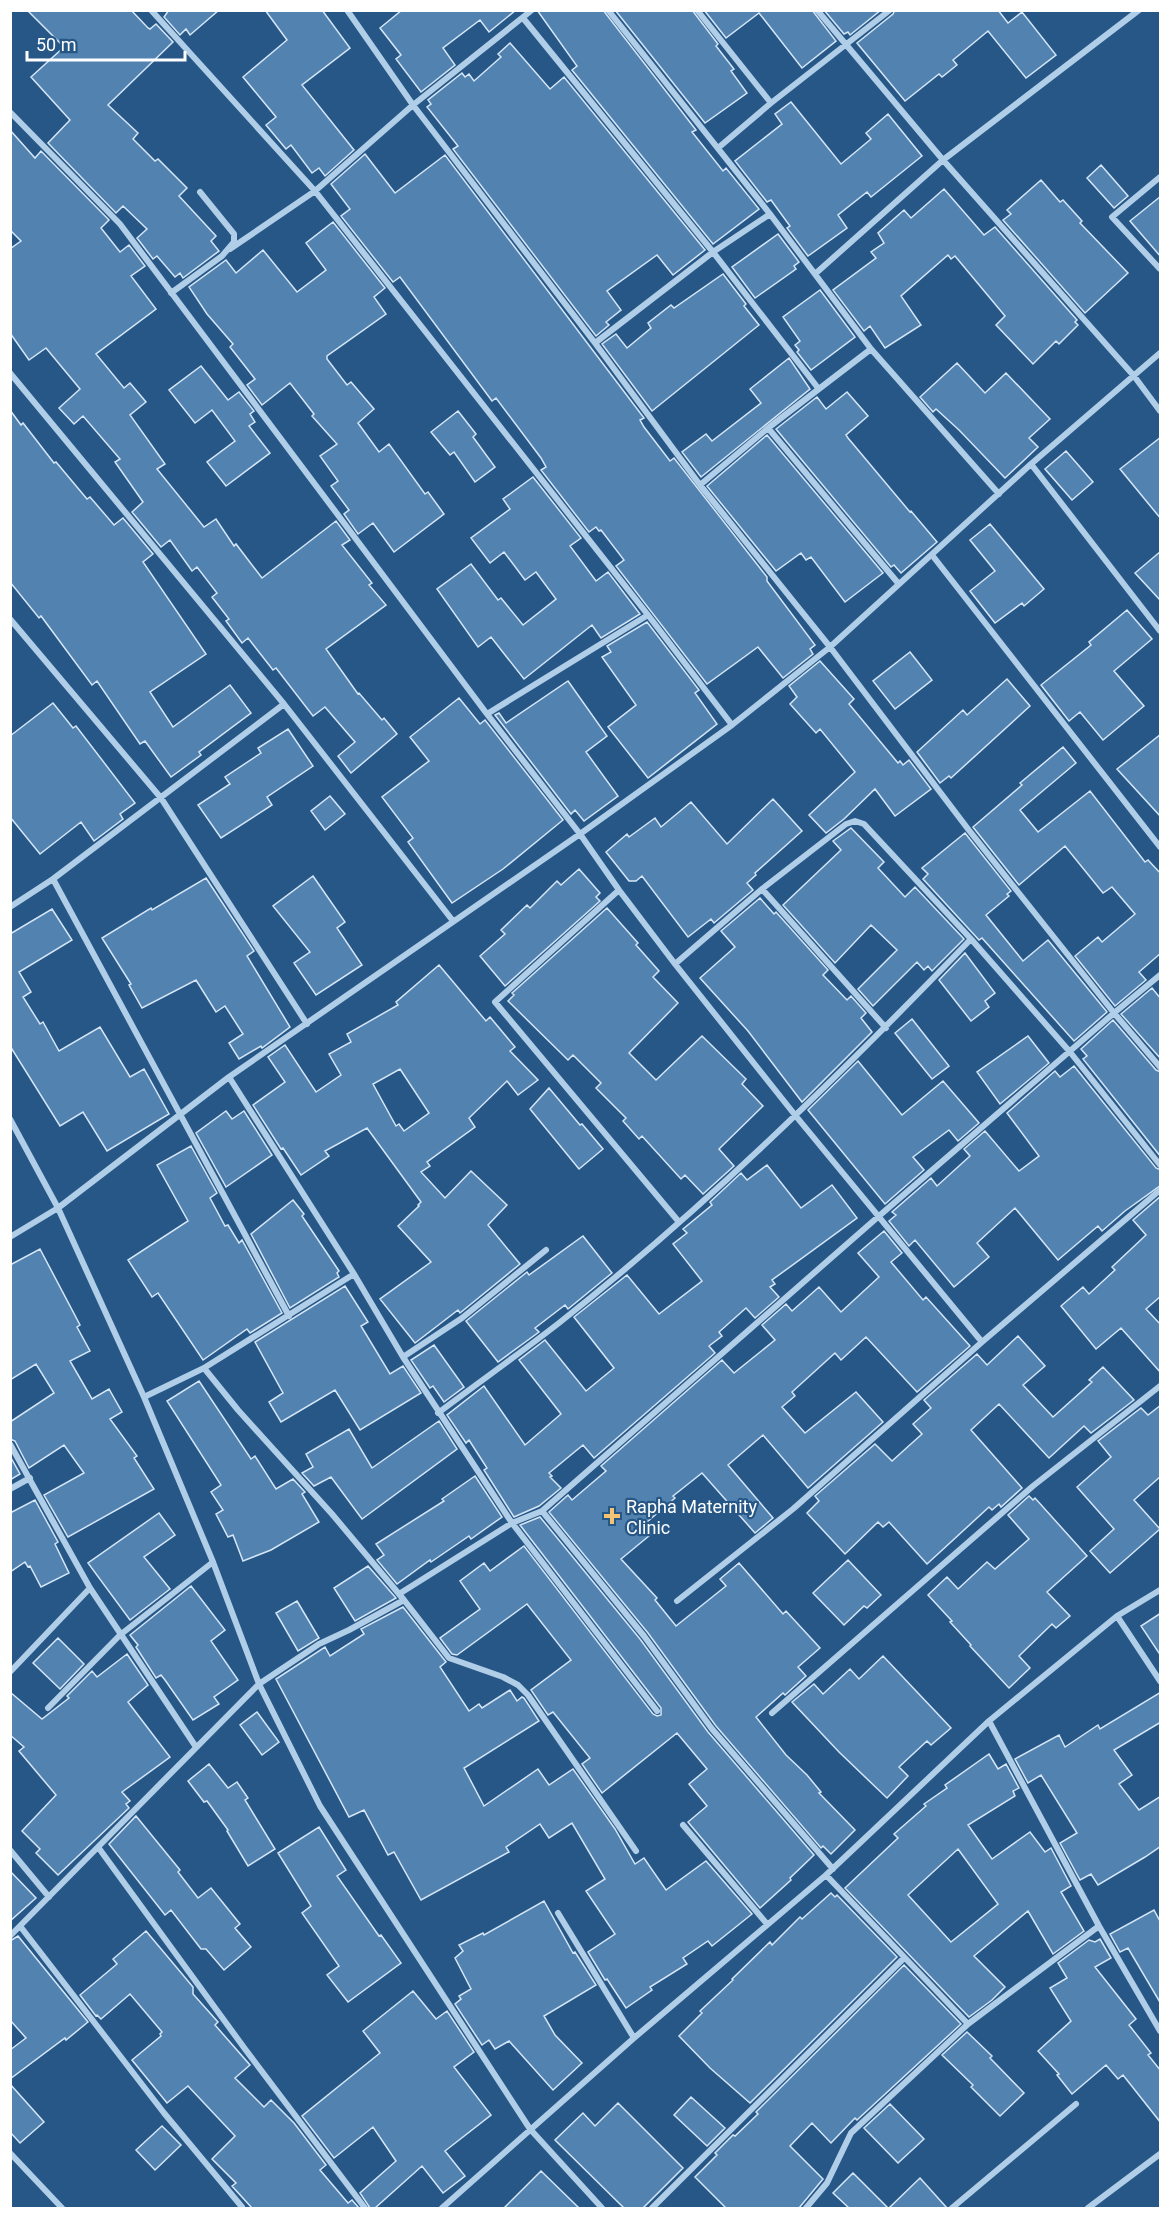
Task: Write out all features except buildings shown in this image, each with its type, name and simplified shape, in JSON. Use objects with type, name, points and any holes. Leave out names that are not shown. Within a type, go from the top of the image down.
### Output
[{"type":"street","points":[[151,10],[315,191],[732,725]]},
{"type":"street","points":[[347,10],[413,105],[700,484],[830,647],[968,829],[1114,1012],[1161,1067]]},
{"type":"street","points":[[171,293],[230,249],[315,191],[413,105],[532,10]]},
{"type":"street","points":[[608,10],[770,214],[871,349],[999,494]]},
{"type":"street","points":[[697,10],[771,102]]},
{"type":"street","points":[[817,10],[943,160],[1134,376],[1161,411]]},
{"type":"street","points":[[718,148],[771,102],[890,10]]},
{"type":"street","points":[[815,274],[943,160],[1139,10]]},
{"type":"street","points":[[523,18],[713,252],[818,388]]},
{"type":"street","points":[[10,112],[120,224],[675,963],[795,1115],[982,1342]]},
{"type":"street","points":[[1161,177],[1112,217],[1161,269]]},
{"type":"street","points":[[200,192],[234,234],[234,243],[230,249]]},
{"type":"street","points":[[595,343],[713,252],[770,214]]},
{"type":"street","points":[[700,484],[818,388],[871,349]]},
{"type":"street","points":[[10,1237],[58,1208],[229,1077],[580,834],[732,725],[830,647],[1031,464],[1161,353]]},
{"type":"street","points":[[10,373],[284,704],[453,921]]},
{"type":"street","points":[[768,428],[898,583]]},
{"type":"street","points":[[1031,464],[1161,631]]},
{"type":"street","points":[[932,555],[1161,847]]},
{"type":"street","points":[[487,714],[648,615]]},
{"type":"street","points":[[10,619],[161,798],[307,1024]]},
{"type":"street","points":[[10,908],[53,879],[284,704]]},
{"type":"street","points":[[675,963],[762,889],[846,824],[855,821],[864,824],[971,939],[1070,1052],[1161,1165]]},
{"type":"street","points":[[53,879],[289,1316]]},
{"type":"street","points":[[762,889],[886,1028]]},
{"type":"street","points":[[619,890],[495,1002],[678,1222]]},
{"type":"street","points":[[438,1413],[559,1323],[678,1222],[886,1028],[971,939]]},
{"type":"street","points":[[399,1593],[512,1523],[542,1511],[1114,1012],[1161,975]]},
{"type":"street","points":[[229,1077],[354,1274],[438,1413],[512,1523],[657,1711]]},
{"type":"street","points":[[10,1119],[58,1208],[144,1397],[213,1562],[259,1684],[320,1806],[530,2129],[602,2208]]},
{"type":"street","points":[[677,1602],[793,1509],[982,1342],[1161,1190]]},
{"type":"street","points":[[403,1357],[462,1318],[546,1250]]},
{"type":"street","points":[[144,1397],[204,1368],[354,1274]]},
{"type":"street","points":[[204,1368],[238,1410],[325,1506],[399,1593],[448,1658],[503,1677],[518,1685],[528,1695],[636,1851]]},
{"type":"street","points":[[772,1713],[1033,1486],[1161,1386]]},
{"type":"street","points":[[10,1444],[90,1588],[196,1747]]},
{"type":"street","points":[[10,1489],[30,1478]]},
{"type":"street","points":[[542,1511],[644,1636],[712,1729],[833,1869]]},
{"type":"street","points":[[48,1708],[120,1635],[213,1562]]},
{"type":"street","points":[[10,1672],[90,1588]]},
{"type":"street","points":[[442,2208],[633,2038],[833,1869],[989,1721],[1117,1616],[1161,1590]]},
{"type":"street","points":[[10,1936],[259,1684],[319,1644],[404,1600]]},
{"type":"street","points":[[1117,1616],[1161,1681]]},
{"type":"street","points":[[989,1721],[1099,1926],[1161,2031]]},
{"type":"street","points":[[683,1825],[767,1924]]},
{"type":"street","points":[[98,1847],[245,2049],[365,2208]]},
{"type":"street","points":[[10,1850],[49,1897]]},
{"type":"street","points":[[826,1875],[968,2024]]},
{"type":"street","points":[[558,1913],[633,2038]]},
{"type":"street","points":[[21,1926],[164,2113],[242,2207]]},
{"type":"street","points":[[806,2208],[827,2183],[851,2133],[968,2024],[1099,1926]]},
{"type":"street","points":[[652,2208],[904,1958]]},
{"type":"street","points":[[952,2208],[1076,2104]]},
{"type":"street","points":[[10,2153],[62,2208]]},
{"type":"street","points":[[1088,2208],[1161,2154]]},
{"type":"place","name":"Rapha Maternity Clinic","points":[[612,1516]]}]
